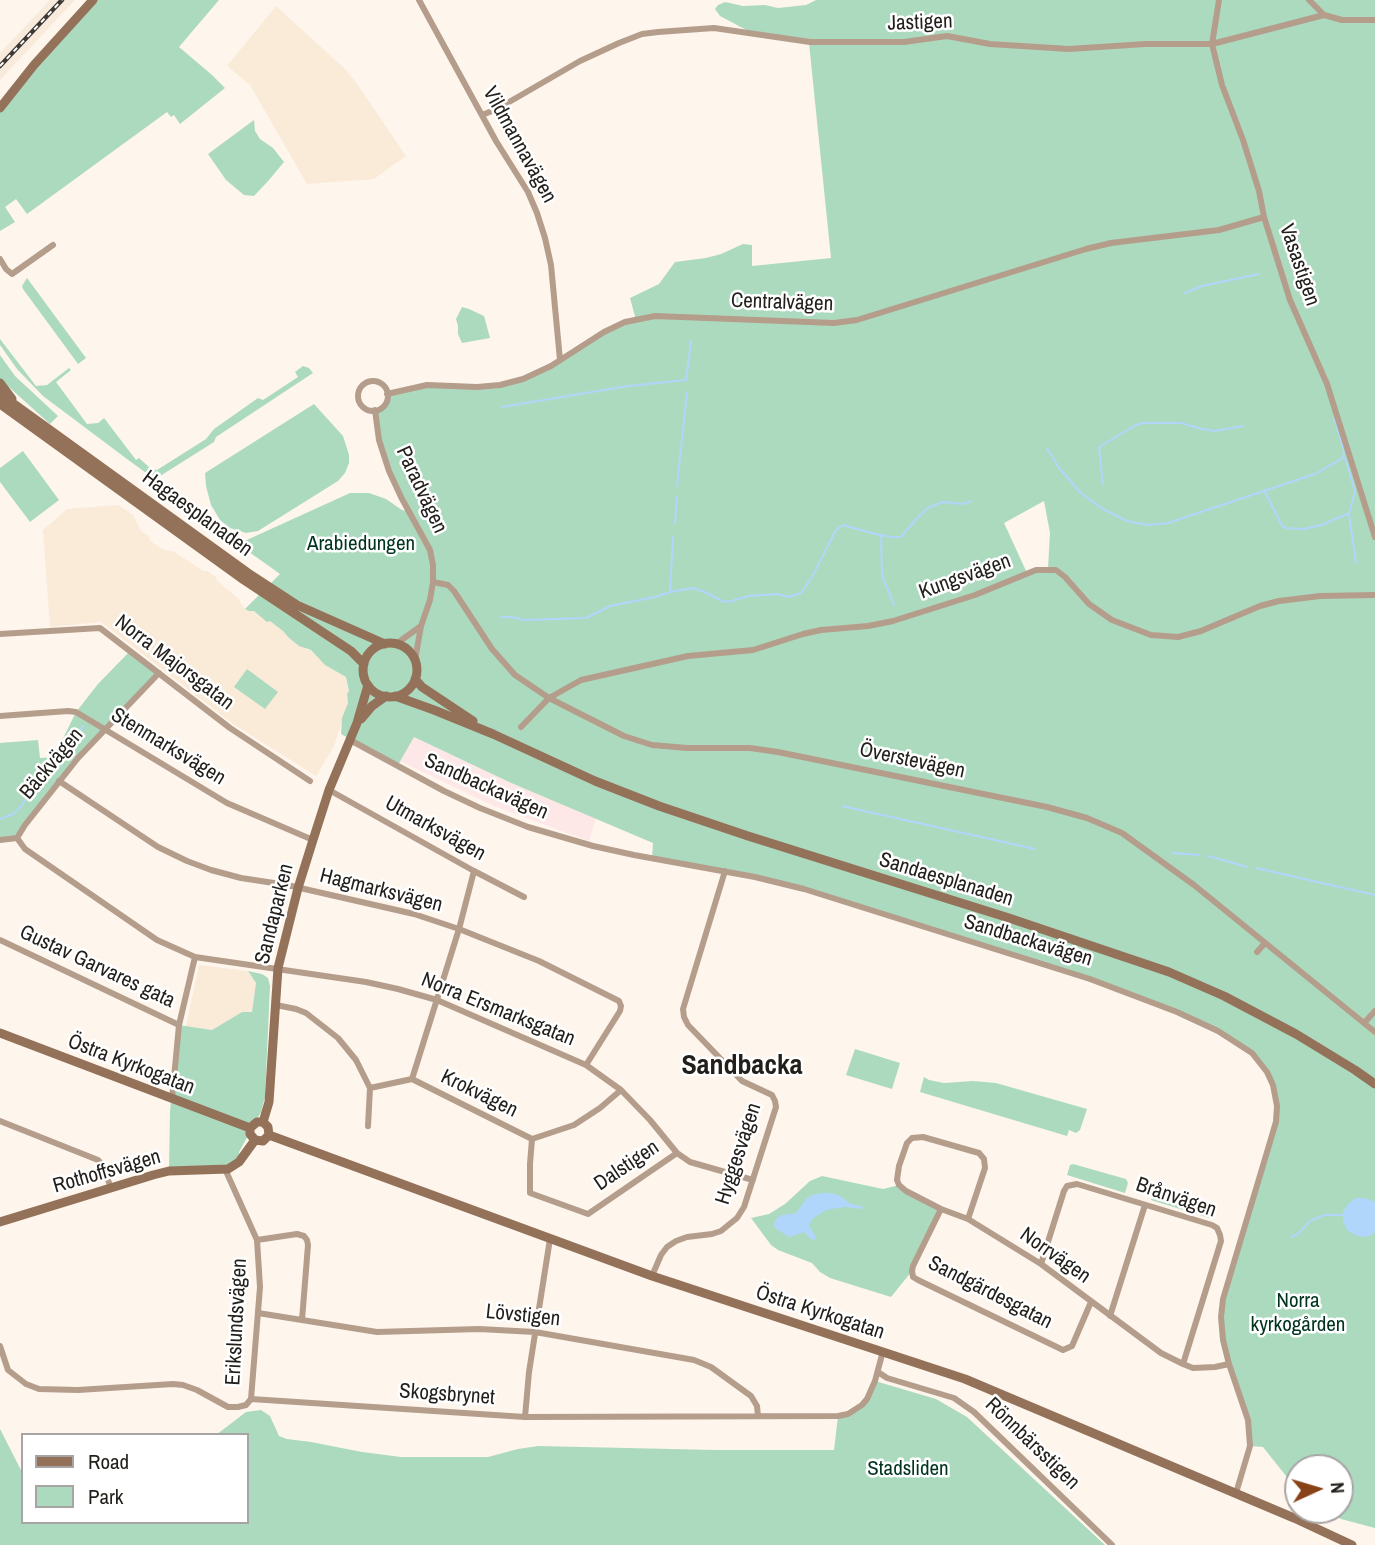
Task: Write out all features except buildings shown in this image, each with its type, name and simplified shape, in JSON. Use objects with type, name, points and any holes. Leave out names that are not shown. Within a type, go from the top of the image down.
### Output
[{"type":"main road","points":[[0,108],[34,65],[93,0]]},
{"type":"main road","points":[[0,383],[19,412]]},
{"type":"main road","name":"Hagaesplanaden","points":[[0,394],[19,412],[244,580],[351,651],[364,664]]},
{"type":"main road","points":[[0,406],[19,412]]},
{"type":"main road","name":"Hagaesplanaden","points":[[19,412],[297,605],[385,644]]},
{"type":"main road","points":[[385,644],[396,644],[409,651],[415,660],[415,679],[406,691],[390,696],[376,693],[368,685],[363,673],[364,664],[371,651],[385,644]]},
{"type":"main road","name":"Sandaesplanaden","points":[[415,679],[422,687],[493,734]]},
{"type":"main road","name":"Sandaparken","points":[[263,1122],[269,1102],[278,968],[313,839],[329,790],[357,723],[368,685]]},
{"type":"main road","name":"Sandaesplanaden","points":[[390,696],[435,710],[595,781],[659,806],[1169,972],[1224,996],[1296,1034],[1375,1084]]},
{"type":"main road","name":"Sandaparken","points":[[357,723],[372,706],[390,696]]},
{"type":"main road","name":"Östra Kyrkogatan","points":[[0,1033],[250,1128]]},
{"type":"main road","points":[[257,1122],[263,1122],[268,1127],[269,1135],[263,1141],[255,1140],[250,1134],[250,1128],[257,1122]]},
{"type":"main road","name":"Östra Kyrkogatan","points":[[269,1135],[652,1276],[965,1378],[1352,1545]]},
{"type":"main road","points":[[225,1169],[239,1162],[255,1140]]},
{"type":"main road","name":"Rothoffsvägen","points":[[0,1222],[169,1171],[225,1169]]},
{"type":"street","name":"Vildmannavägen","points":[[419,0],[496,141],[528,192],[545,238],[552,272],[560,360]]},
{"type":"street","name":"Vasastigen","points":[[1219,0],[1212,44],[1222,86],[1243,139],[1290,300],[1327,384],[1375,537]]},
{"type":"street","points":[[1309,0],[1324,15]]},
{"type":"street","name":"Jastigen","points":[[482,115],[580,61],[642,34],[658,32],[714,28],[810,42],[904,42],[947,36],[990,44],[1069,49],[1145,44],[1212,44],[1324,15],[1342,20],[1375,20]]},
{"type":"street","name":"Centralvägen","points":[[375,410],[364,408],[358,397],[362,386],[368,382],[379,382],[387,394],[427,385],[500,385],[523,379],[551,366],[604,332],[625,322],[655,316],[834,323],[857,320],[1086,249],[1111,243],[1219,229],[1264,217]]},
{"type":"street","points":[[0,259],[12,274],[53,245]]},
{"type":"street","points":[[375,410],[385,403],[387,394]]},
{"type":"street","name":"Paradvägen","points":[[375,410],[379,440],[389,471],[430,550],[433,582],[415,660]]},
{"type":"street","name":"Kungsvägen","points":[[521,727],[549,698],[581,680],[688,656],[752,650],[821,630],[893,621],[975,596],[1036,570],[1056,570],[1089,604],[1112,620],[1151,635],[1178,637],[1201,632],[1260,606],[1279,601],[1375,594]]},
{"type":"street","name":"Överstevägen","points":[[433,582],[448,585],[454,591],[483,636],[515,675],[549,698],[624,736],[652,745],[687,748],[750,747],[778,752],[1047,807],[1087,818],[1122,833],[1194,885],[1375,1032]]},
{"type":"street","points":[[396,644],[421,626]]},
{"type":"street","name":"Norra Majorsgatan","points":[[0,634],[100,628],[230,728],[310,781]]},
{"type":"street","name":"Bäckvägen","points":[[17,838],[59,781],[159,673]]},
{"type":"street","name":"Stenmarksvägen","points":[[0,716],[76,712],[227,803],[313,839]]},
{"type":"street","name":"Sandbackavägen","points":[[350,740],[444,791],[528,827],[634,855],[779,881],[1090,979],[1177,1012],[1218,1031],[1252,1053],[1267,1072],[1278,1106],[1276,1122],[1223,1298],[1223,1340],[1248,1420],[1250,1446],[1236,1493]]},
{"type":"street","name":"Hagmarksvägen","points":[[59,781],[158,847],[187,861],[221,873],[414,914],[539,961],[619,1000],[620,1011],[586,1065]]},
{"type":"street","name":"Utmarksvägen","points":[[329,790],[524,897]]},
{"type":"street","points":[[0,841],[17,838]]},
{"type":"street","name":"Norra Ersmarksgatan","points":[[17,838],[25,849],[157,940],[195,957],[398,989],[437,1000],[586,1065],[621,1090],[677,1153],[690,1162],[753,1180]]},
{"type":"street","points":[[370,1088],[412,1079],[474,871]]},
{"type":"street","name":"Hyggesvägen","points":[[652,1276],[661,1255],[676,1241],[721,1231],[733,1222],[744,1207],[776,1107],[772,1095],[742,1081],[688,1025],[684,1017],[683,1009],[725,872]]},
{"type":"street","name":"Gustav Garvares gata","points":[[0,940],[179,1025]]},
{"type":"street","points":[[1257,952],[1265,943]]},
{"type":"street","points":[[172,1099],[179,1025],[195,957]]},
{"type":"street","points":[[276,1005],[306,1013],[338,1038],[356,1060],[370,1088],[368,1126]]},
{"type":"street","points":[[1364,1023],[1375,1011]]},
{"type":"street","name":"Krokvägen","points":[[412,1079],[532,1139]]},
{"type":"street","points":[[532,1139],[574,1125],[621,1090]]},
{"type":"street","points":[[0,1121],[98,1160],[111,1188]]},
{"type":"street","name":"Norrvägen","points":[[968,1219],[985,1168],[984,1159],[978,1153],[923,1137],[912,1138],[907,1143],[897,1180],[906,1191],[968,1219],[1041,1264],[1161,1353],[1182,1364],[1201,1368],[1229,1364]]},
{"type":"street","name":"Dalstigen","points":[[532,1139],[530,1193],[588,1214],[677,1153]]},
{"type":"street","name":"Erikslundsvägen","points":[[225,1169],[257,1240],[260,1276],[251,1399]]},
{"type":"street","name":"Brånvägen","points":[[1041,1264],[1067,1186],[1077,1184],[1217,1228],[1221,1241],[1182,1364]]},
{"type":"street","points":[[1110,1316],[1145,1205]]},
{"type":"street","name":"Sandgärdesgatan","points":[[941,1209],[913,1266],[913,1276],[918,1280],[1063,1350],[1072,1346],[1091,1302]]},
{"type":"street","points":[[257,1240],[297,1234],[307,1240],[302,1320]]},
{"type":"street","points":[[525,1417],[529,1372],[550,1239]]},
{"type":"street","name":"Lövstigen","points":[[258,1313],[377,1332],[479,1329],[535,1332],[694,1360],[703,1363],[751,1396],[757,1406],[758,1416]]},
{"type":"street","name":"Skogsbrynet","points":[[0,1346],[8,1370],[26,1384],[39,1389],[78,1391],[173,1384],[197,1390],[228,1407],[246,1405],[251,1399],[525,1417],[838,1416],[848,1414],[867,1399],[883,1351]]},
{"type":"street","name":"Rönnbärsstigen","points":[[878,1372],[887,1378],[954,1398],[974,1412],[1112,1545]]},
{"type":"shaded area","points":[[50,0],[75,0],[0,80],[0,53]]},
{"type":"shaded area","points":[[276,6],[345,69],[406,156],[374,179],[307,184],[250,85],[227,66]]},
{"type":"shaded area","points":[[118,505],[133,515],[150,541],[162,549],[173,551],[216,577],[217,581],[239,599],[245,609],[270,621],[288,637],[311,650],[326,665],[346,677],[348,703],[334,746],[316,776],[233,724],[101,622],[50,627],[43,530],[67,509]]},
{"type":"shaded area","points":[[414,737],[509,782],[596,818],[589,841],[494,806],[400,761]]},
{"type":"shaded area","points":[[199,965],[248,971],[256,983],[252,1013],[242,1012],[212,1030],[186,1026]]},
{"type":"green space","points":[[93,0],[219,0],[179,47],[225,88],[180,124],[174,115],[171,117],[167,112],[27,214],[16,199],[5,207],[15,222],[0,231],[0,108]]},
{"type":"green space","points":[[816,0],[1375,0],[1375,1528],[1354,1522],[1354,1454],[1284,1454],[1284,1473],[1263,1447],[1250,1446],[1248,1420],[1229,1364],[1221,1317],[1277,1106],[1267,1072],[1241,1045],[1159,1004],[779,882],[652,858],[653,843],[509,782],[414,737],[398,765],[341,734],[342,718],[348,703],[346,677],[325,665],[311,650],[299,646],[270,621],[267,622],[254,611],[245,609],[280,574],[238,544],[350,493],[369,493],[407,511],[389,471],[375,410],[385,403],[387,394],[427,385],[477,387],[523,379],[584,344],[636,320],[630,298],[659,284],[675,262],[706,258],[743,244],[752,245],[752,266],[831,258],[809,43],[754,34],[720,16],[715,9],[725,2],[778,8],[806,5]],"holes":[[[1044,501],[1050,533],[1048,568],[1027,573],[1004,523]]]},
{"type":"green space","points":[[254,120],[255,131],[260,139],[273,148],[284,162],[254,196],[244,195],[226,180],[208,154]]},
{"type":"green space","points":[[27,278],[86,358],[78,364],[23,289]]},
{"type":"green space","points":[[462,307],[484,316],[490,338],[462,343],[456,319]]},
{"type":"green space","points":[[0,339],[36,386],[47,385],[69,368],[71,370],[56,382],[87,424],[98,423],[104,418],[136,460],[139,458],[151,469],[157,470],[206,439],[214,429],[258,398],[263,400],[298,377],[295,372],[303,366],[313,373],[216,437],[214,442],[153,478],[43,396],[17,369],[0,345]]},
{"type":"green space","points":[[0,355],[15,376],[58,416],[50,424],[0,379]]},
{"type":"green space","points":[[314,404],[343,436],[349,455],[345,473],[338,481],[258,531],[246,533],[230,528],[220,520],[211,505],[205,473]]},
{"type":"green space","points":[[23,451],[59,500],[30,522],[0,482],[0,468]]},
{"type":"green space","points":[[130,651],[159,673],[78,758],[17,838],[0,840],[0,743],[38,740],[40,758],[54,757],[76,712]]},
{"type":"green space","points":[[247,669],[278,692],[265,709],[234,687]]},
{"type":"green space","points":[[248,971],[268,978],[270,986],[265,1097],[261,1112],[239,1152],[239,1162],[228,1169],[169,1171],[170,1111],[179,1025],[212,1030],[242,1012],[252,1012],[256,983]]},
{"type":"green space","points":[[855,1049],[900,1063],[892,1089],[846,1075]]},
{"type":"green space","points":[[924,1077],[944,1083],[996,1083],[1087,1109],[1080,1130],[1076,1133],[1069,1130],[1067,1136],[920,1092]]},
{"type":"green space","points":[[1070,1165],[1126,1179],[1128,1183],[1125,1193],[1067,1175]]},
{"type":"green space","points":[[822,1176],[883,1189],[899,1185],[941,1209],[912,1271],[891,1297],[830,1278],[812,1263],[778,1250],[771,1245],[751,1218],[769,1214],[785,1204],[810,1181]]},
{"type":"green space","points":[[1158,1189],[1211,1205],[1209,1218],[1151,1200]]},
{"type":"green space","name":"Stadsliden","points":[[875,1381],[936,1399],[967,1417],[1105,1545],[0,1545],[0,1429],[21,1470],[21,1524],[248,1524],[248,1433],[219,1433],[246,1412],[261,1410],[270,1416],[279,1436],[287,1439],[401,1457],[488,1457],[538,1446],[834,1450],[838,1416],[862,1405]]},
{"type":"water","points":[[823,1193],[840,1196],[863,1208],[826,1210],[812,1219],[809,1226],[816,1237],[813,1241],[804,1232],[789,1237],[775,1228],[777,1218],[796,1213],[807,1198]]},
{"type":"water","points":[[1356,1198],[1375,1202],[1375,1232],[1372,1235],[1355,1235],[1347,1230],[1343,1221],[1343,1212]]},
{"type":"waterway","points":[[1185,293],[1202,286],[1259,274]]},
{"type":"waterway","points":[[502,407],[628,386],[686,380],[691,341]]},
{"type":"waterway","points":[[677,486],[687,392]]},
{"type":"waterway","points":[[1047,448],[1059,468],[1081,493],[1103,509],[1127,521],[1148,525],[1168,523],[1315,474],[1343,458],[1344,450],[1334,418]]},
{"type":"waterway","points":[[1103,484],[1099,447],[1136,425],[1181,423],[1215,431],[1243,426]]},
{"type":"waterway","points":[[1264,490],[1282,526],[1303,529],[1322,525],[1349,513],[1355,492],[1344,458]]},
{"type":"waterway","points":[[675,524],[677,496]]},
{"type":"waterway","points":[[501,617],[524,620],[586,618],[610,606],[693,588],[724,602],[748,596],[778,594],[788,597],[801,593],[836,530],[843,525],[875,534],[901,537],[928,508],[942,502],[963,504],[971,501]]},
{"type":"waterway","points":[[1349,515],[1356,563]]},
{"type":"waterway","points":[[881,535],[882,576],[894,605]]},
{"type":"waterway","points":[[670,592],[673,537]]},
{"type":"waterway","points":[[0,819],[18,810],[63,761],[83,726]]},
{"type":"waterway","points":[[842,806],[1035,849]]},
{"type":"waterway","points":[[1173,853],[1199,855]]},
{"type":"waterway","points":[[1208,856],[1247,867]]},
{"type":"waterway","points":[[1256,868],[1375,895]]},
{"type":"waterway","points":[[1291,1237],[1298,1234],[1310,1221],[1324,1215],[1343,1215]]},
{"type":"railway","points":[[0,66],[62,0]]},
{"type":"district","name":"Sandbacka","points":[[742,1066]]},
{"type":"park label","name":"Arabiedungen","points":[[361,544]]},
{"type":"park label","name":"Norra kyrkogården","points":[[1298,1313]]}]
